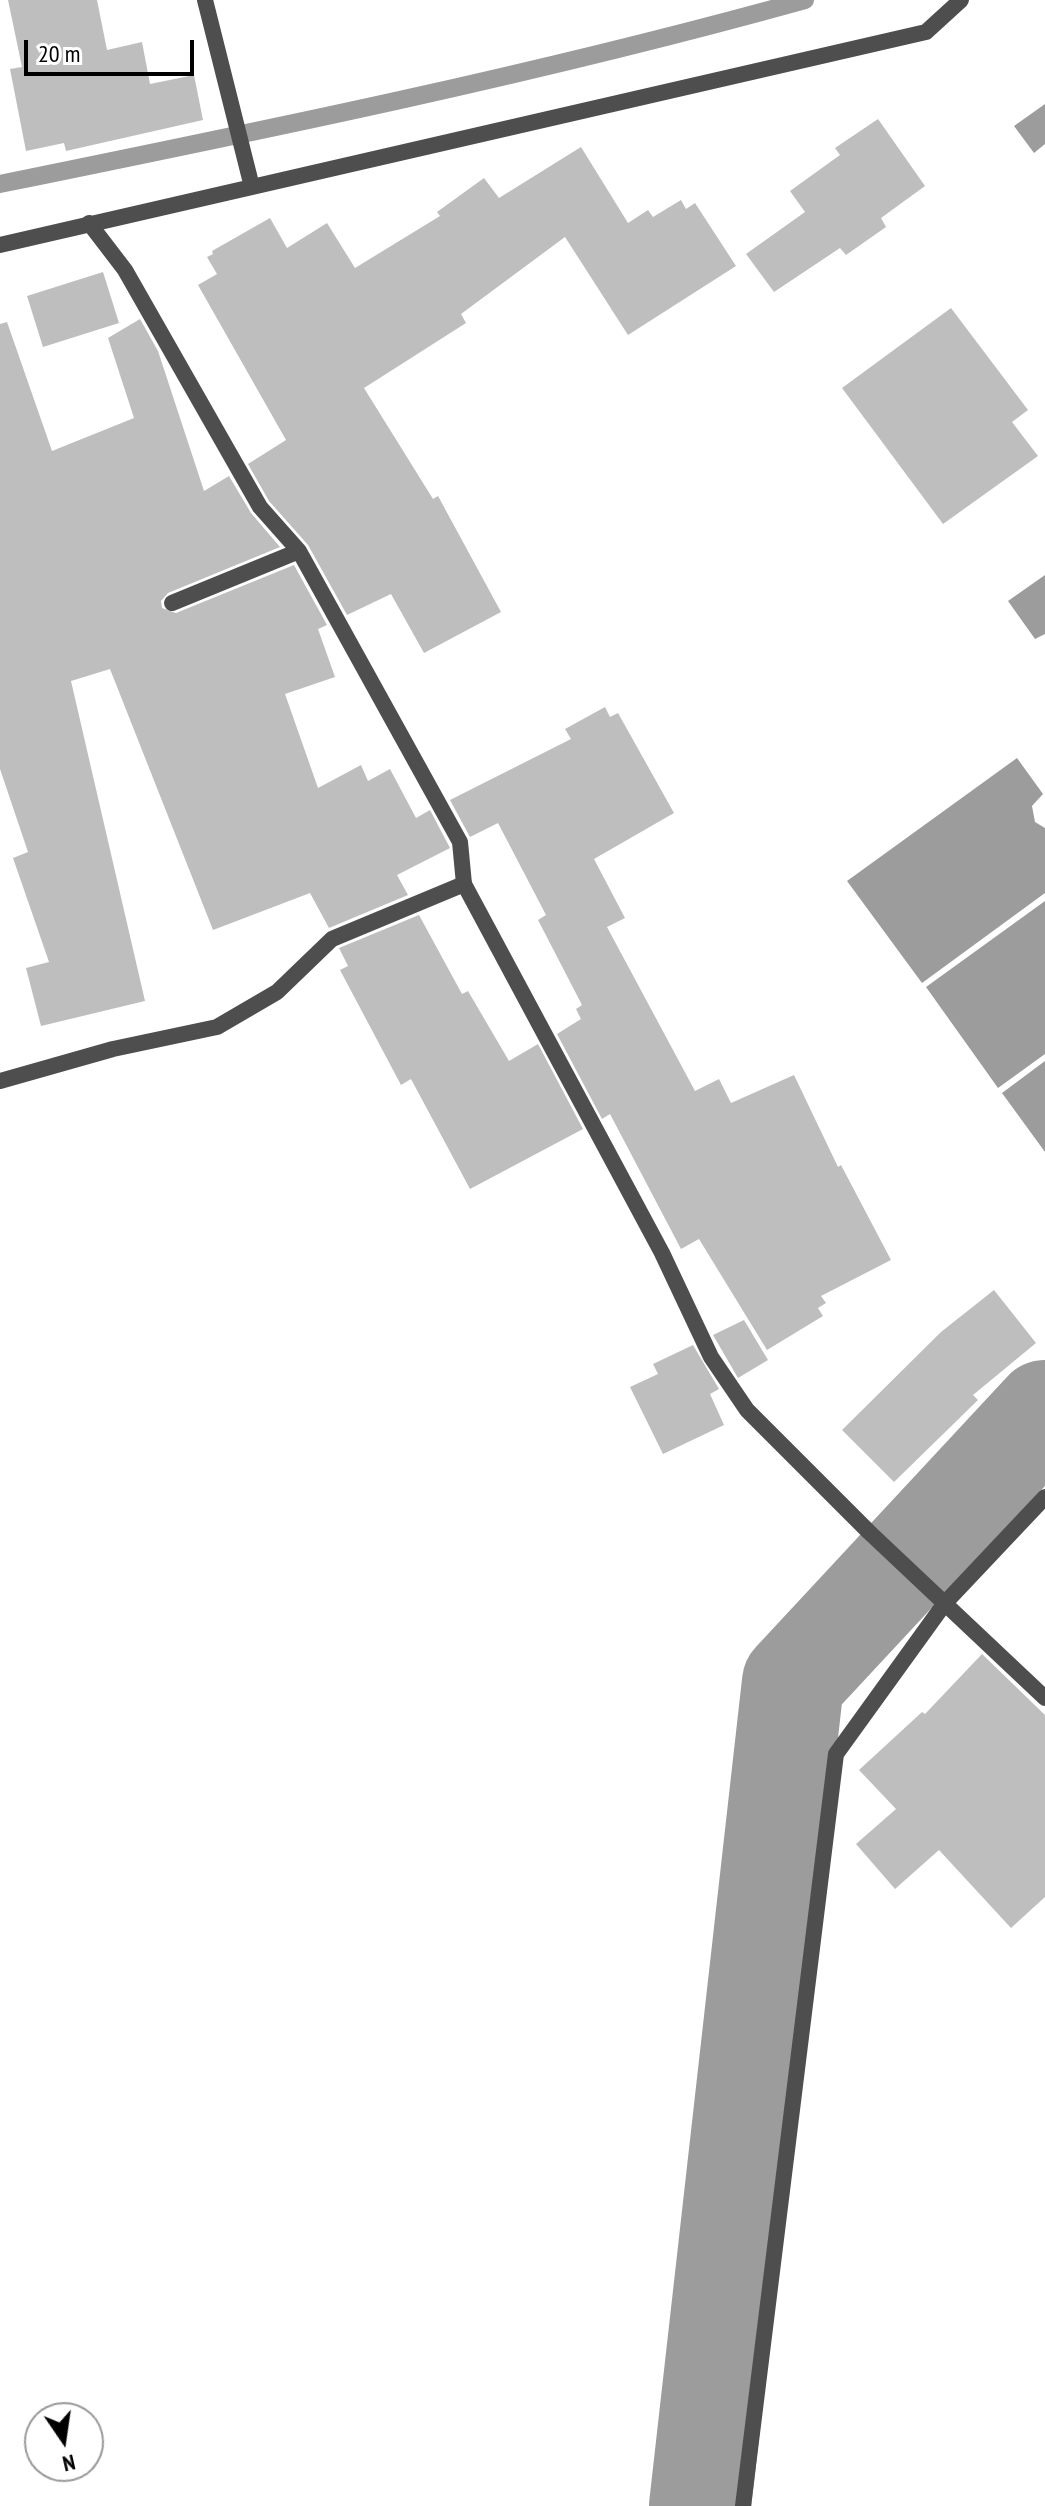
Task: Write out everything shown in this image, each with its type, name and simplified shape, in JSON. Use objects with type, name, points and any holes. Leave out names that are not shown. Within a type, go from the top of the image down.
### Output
[{"type":"street","points":[[205,0],[252,187]]},
{"type":"street","points":[[0,245],[926,32],[961,0]]},
{"type":"street","points":[[89,223],[125,270],[260,507],[299,551],[460,842],[464,884],[662,1253],[711,1357],[747,1410],[869,1532],[1041,1687]]},
{"type":"street","points":[[172,603],[299,551]]},
{"type":"street","points":[[1,1076],[217,1027],[277,992],[332,939],[464,884]]},
{"type":"street","points":[[743,2506],[836,1754],[939,1597],[1045,1497]]},
{"type":"shaded area","points":[[1045,104],[1045,144],[1034,153],[1014,126]]},
{"type":"shaded area","points":[[1045,575],[1045,634],[1035,639],[1008,601]]},
{"type":"shaded area","points":[[1017,758],[1043,794],[1032,806],[1035,822],[1045,828],[1045,893],[922,983],[847,881]]},
{"type":"shaded area","points":[[1045,901],[1045,1054],[998,1088],[926,987]]},
{"type":"shaded area","points":[[1045,1061],[1045,1152],[1002,1093]]},
{"type":"building","points":[[8,0],[97,0],[107,50],[142,42],[150,84],[194,75],[203,120],[66,151],[64,143],[26,151],[10,69],[22,67]]},
{"type":"building","points":[[878,119],[925,186],[881,218],[886,227],[846,255],[840,248],[774,292],[746,254],[805,212],[790,191],[840,155],[835,148]]},
{"type":"building","points":[[581,147],[628,223],[648,210],[653,217],[681,200],[686,209],[695,203],[736,266],[628,335],[565,237],[461,314],[466,323],[364,388],[433,499],[438,496],[501,612],[424,653],[391,594],[347,615],[308,545],[269,501],[248,464],[286,440],[198,285],[217,274],[207,257],[213,254],[212,251],[270,218],[287,248],[327,223],[355,268],[440,216],[437,212],[484,178],[499,198]]},
{"type":"building","points":[[103,272],[119,323],[43,347],[27,296]]},
{"type":"building","points":[[951,308],[1028,410],[1012,422],[1038,456],[943,524],[842,388]]},
{"type":"building","points":[[140,319],[158,351],[204,491],[229,476],[251,513],[280,547],[168,593],[161,601],[162,608],[176,613],[294,565],[327,625],[318,629],[335,677],[285,694],[318,788],[361,765],[368,781],[390,769],[416,818],[430,810],[450,848],[397,875],[408,895],[329,928],[310,893],[213,930],[110,669],[71,681],[145,1001],[41,1026],[26,968],[49,962],[13,858],[28,852],[0,769],[0,324],[7,322],[52,451],[134,418],[108,338]]},
{"type":"building","points":[[605,707],[610,717],[618,713],[674,813],[594,859],[625,918],[607,927],[695,1091],[719,1079],[731,1103],[794,1075],[838,1167],[841,1165],[891,1260],[821,1296],[826,1303],[818,1308],[823,1316],[767,1350],[699,1239],[681,1249],[610,1114],[602,1119],[557,1034],[581,1019],[576,1009],[582,1005],[538,920],[546,915],[498,823],[470,837],[450,800],[571,739],[565,729]]},
{"type":"building","points":[[419,915],[462,994],[468,991],[509,1061],[538,1044],[583,1129],[470,1189],[411,1079],[401,1085],[340,970],[348,966],[339,948]]},
{"type":"building","points":[[994,1290],[1036,1343],[973,1395],[978,1400],[894,1482],[842,1430],[941,1332]]},
{"type":"building","points":[[744,1320],[768,1360],[738,1378],[713,1335]]},
{"type":"building","points":[[693,1345],[719,1389],[710,1394],[724,1425],[663,1454],[630,1387],[658,1374],[653,1364]]},
{"type":"building","points":[[982,1654],[1045,1715],[1045,1897],[1011,1928],[939,1850],[895,1889],[856,1844],[896,1809],[859,1770],[922,1712],[925,1714]]},
{"type":"waterway","points":[[0,184],[505,76],[805,0]]},
{"type":"waterway","points":[[700,2506],[793,1682],[1045,1411]]}]
